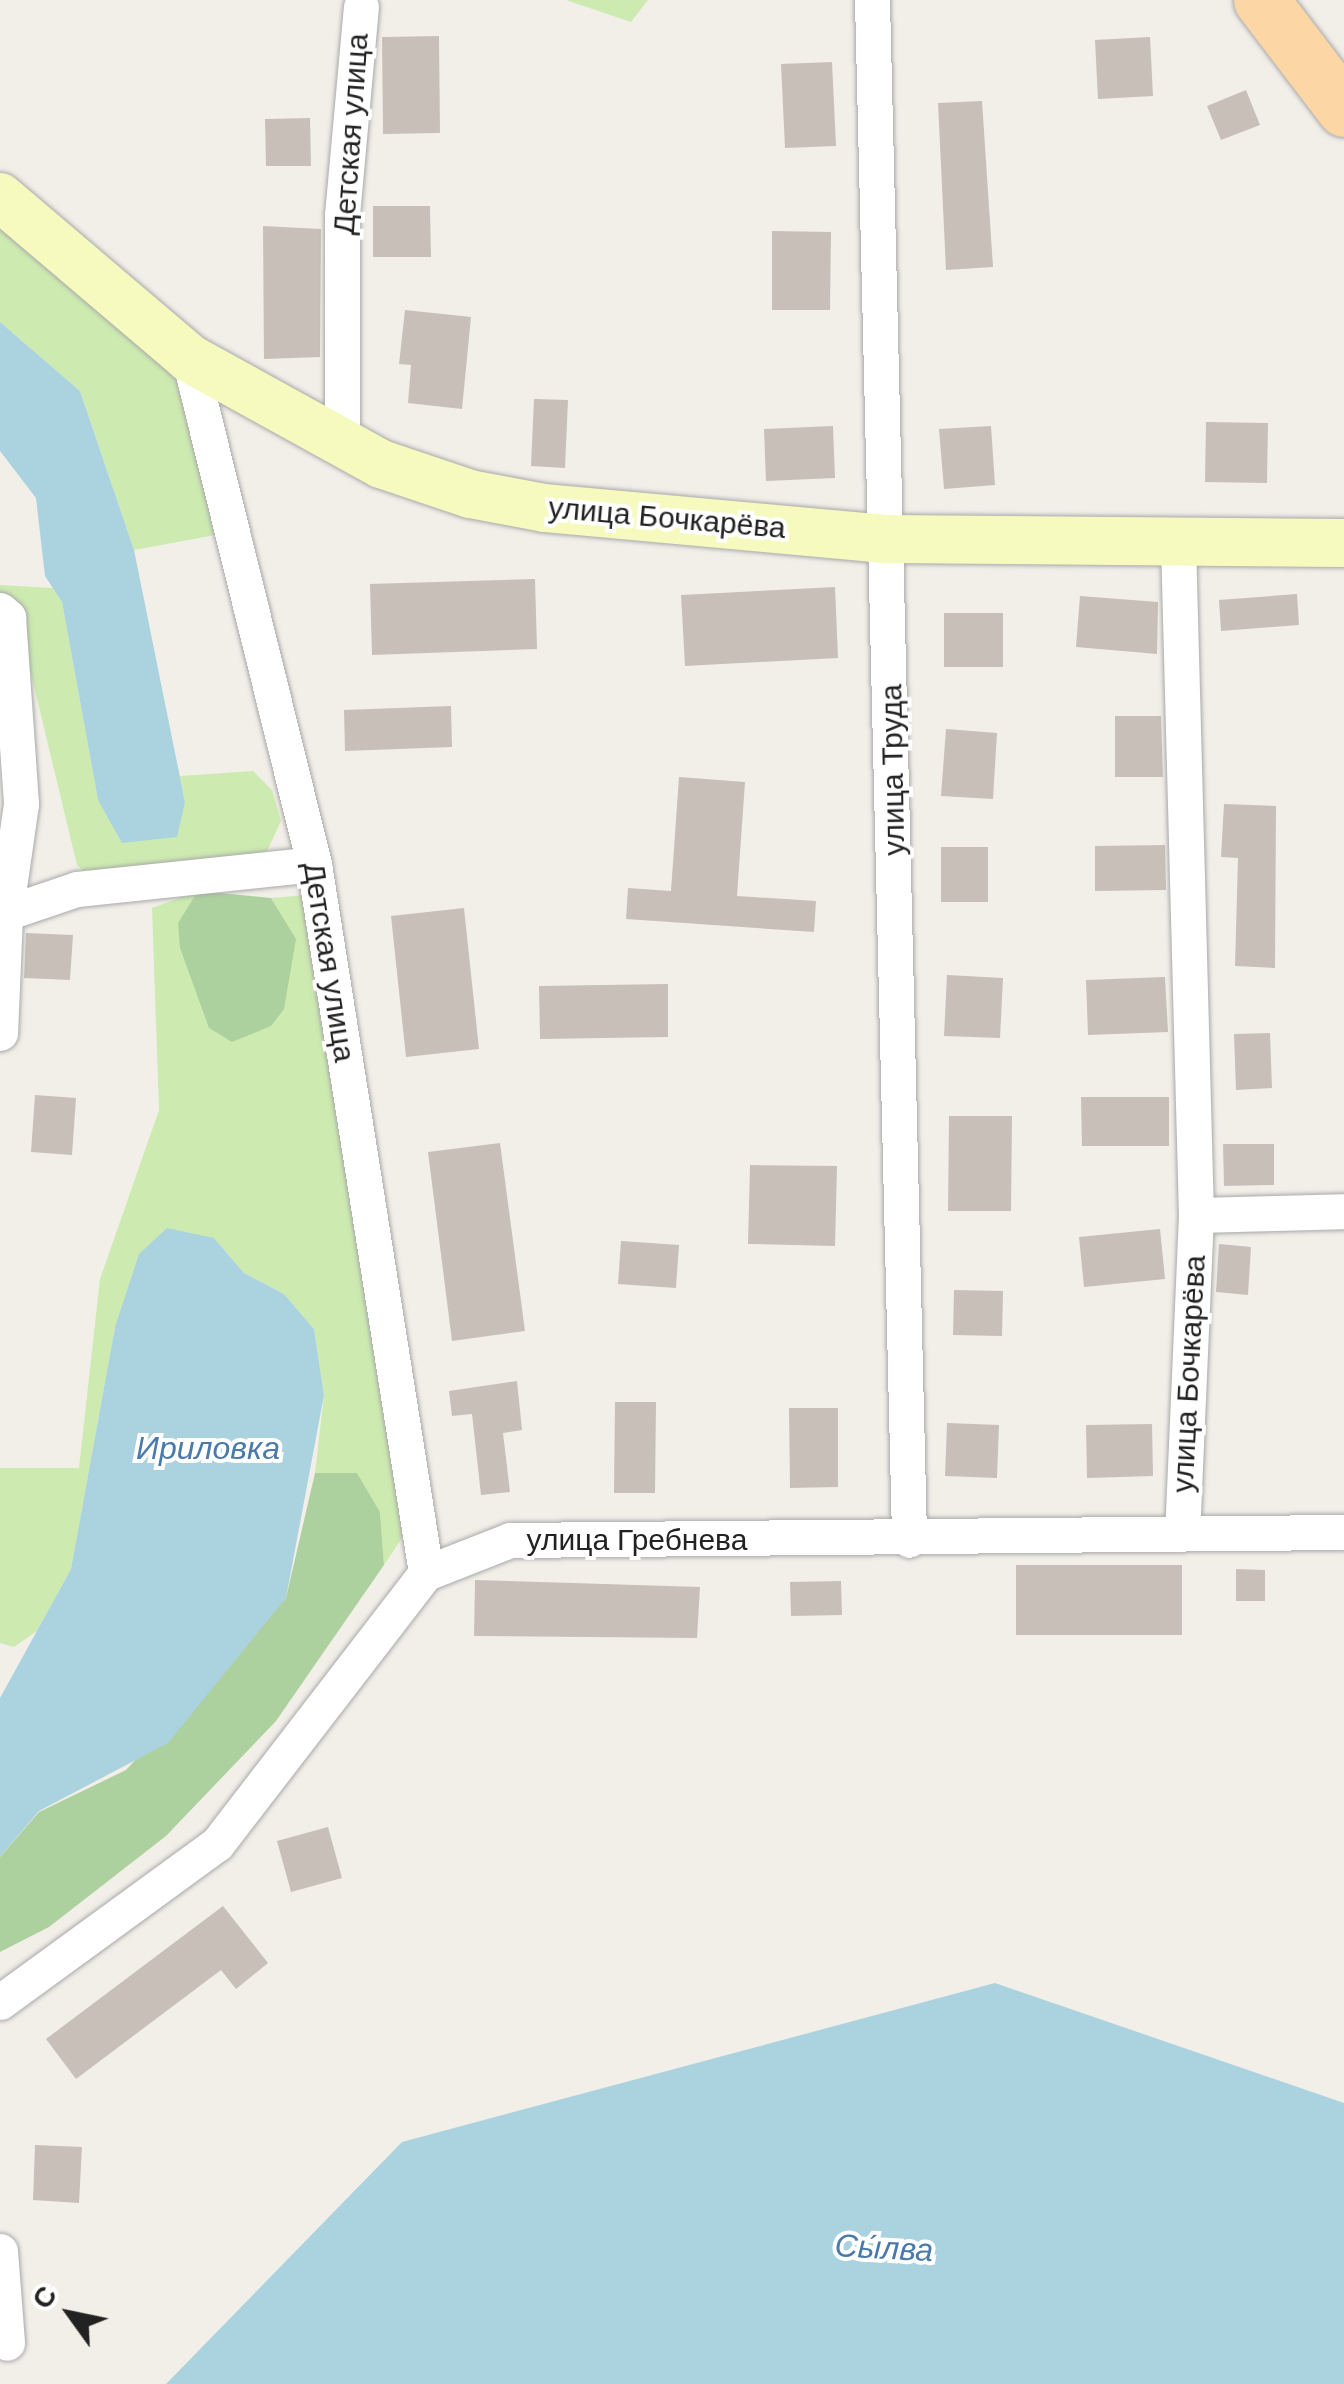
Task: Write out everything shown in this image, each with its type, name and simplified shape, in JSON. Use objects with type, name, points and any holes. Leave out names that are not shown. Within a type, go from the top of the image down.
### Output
[{"type":"main road","points":[[1261,0],[1344,109]]},
{"type":"street","name":"улица Труда","points":[[872,0],[910,1540]]},
{"type":"street","name":"Детская улица","points":[[342,441],[342,215],[361,7]]},
{"type":"street","name":"улица Бочкарёва","points":[[0,197],[188,358],[381,464],[470,494],[526,504],[888,539],[1344,542]]},
{"type":"street","name":"Детская улица","points":[[188,358],[314,864],[426,1574]]},
{"type":"street","name":"улица Бочкарёва","points":[[1178,542],[1196,1215],[1182,1533]]},
{"type":"street","points":[[0,610],[8,617],[21,804],[2,915],[0,1033]]},
{"type":"street","points":[[2,915],[78,889],[314,864]]},
{"type":"street","name":"улица Бочкарёва","points":[[1196,1215],[1344,1211]]},
{"type":"street","name":"улица Гребнева","points":[[426,1574],[510,1540],[910,1540],[1344,1532]]},
{"type":"street","points":[[0,2002],[217,1844],[426,1574]]},
{"type":"street","points":[[0,2251],[7,2343]]},
{"type":"green space","points":[[566,0],[648,0],[631,22]]},
{"type":"green space","points":[[0,215],[181,371],[221,534],[134,550],[80,391],[0,322]]},
{"type":"green space","points":[[0,585],[53,588],[62,602],[98,800],[185,802],[180,776],[253,771],[272,790],[281,821],[263,860],[91,878],[77,865],[18,620],[0,596]]},
{"type":"green space","points":[[198,891],[296,940],[271,898],[306,895],[404,1535],[384,1565],[380,1512],[357,1474],[315,1473],[324,1395],[314,1329],[284,1294],[244,1273],[214,1238],[115,1327],[71,1569],[37,1631],[14,1647],[0,1643],[0,1468],[79,1468],[100,1279],[159,1110],[152,908]]},
{"type":"green space","points":[[198,891],[271,898],[296,939],[284,1009],[271,1026],[232,1042],[209,1028],[180,948],[178,923]]},
{"type":"green space","points":[[315,1473],[357,1473],[380,1512],[384,1565],[276,1721],[166,1836],[49,1927],[0,1952],[0,1857],[39,1812],[126,1770],[286,1598]]},
{"type":"water","points":[[0,322],[80,391],[134,550],[185,802],[177,837],[122,843],[98,800],[62,602],[45,576],[36,498],[0,451]]},
{"type":"water","name":"Ириловка","points":[[167,1228],[214,1238],[244,1273],[284,1294],[314,1329],[324,1395],[286,1598],[168,1743],[39,1811],[0,1857],[0,1698],[71,1569],[115,1327],[139,1254]]},
{"type":"water","name":"Сы́лва","points":[[995,1983],[1344,2103],[1344,2384],[166,2384],[402,2142]]},
{"type":"building","points":[[439,36],[440,133],[383,134],[382,37]]},
{"type":"building","points":[[1150,37],[1153,96],[1098,99],[1095,40]]},
{"type":"building","points":[[832,62],[836,146],[785,148],[781,64]]},
{"type":"building","points":[[1246,90],[1260,125],[1221,140],[1207,106]]},
{"type":"building","points":[[982,101],[993,267],[946,270],[938,103]]},
{"type":"building","points":[[310,118],[311,166],[266,166],[265,119]]},
{"type":"building","points":[[373,206],[430,206],[431,257],[373,257]]},
{"type":"building","points":[[263,226],[321,229],[320,357],[264,359]]},
{"type":"building","points":[[772,231],[831,232],[830,310],[772,310]]},
{"type":"building","points":[[405,310],[471,317],[462,409],[408,403],[411,365],[399,364]]},
{"type":"building","points":[[534,399],[568,400],[565,468],[531,466]]},
{"type":"building","points":[[1206,422],[1268,423],[1267,483],[1205,482]]},
{"type":"building","points":[[833,426],[835,478],[766,481],[764,429]]},
{"type":"building","points":[[991,426],[995,485],[944,489],[939,429]]},
{"type":"building","points":[[535,579],[537,649],[372,655],[370,584]]},
{"type":"building","points":[[835,587],[838,658],[685,666],[681,595]]},
{"type":"building","points":[[1297,594],[1299,625],[1221,631],[1219,600]]},
{"type":"building","points":[[1080,596],[1158,602],[1157,654],[1076,647]]},
{"type":"building","points":[[944,613],[1003,613],[1003,667],[944,667]]},
{"type":"building","points":[[451,706],[452,747],[345,751],[344,710]]},
{"type":"building","points":[[1115,716],[1161,716],[1163,777],[1115,777]]},
{"type":"building","points":[[946,729],[997,733],[993,799],[941,796]]},
{"type":"building","points":[[679,777],[745,782],[737,896],[816,901],[814,932],[626,919],[628,888],[671,891]]},
{"type":"building","points":[[1224,804],[1276,806],[1275,968],[1235,966],[1238,858],[1221,857]]},
{"type":"building","points":[[1165,845],[1166,890],[1095,891],[1095,846]]},
{"type":"building","points":[[941,847],[988,847],[988,902],[941,902]]},
{"type":"building","points":[[464,908],[479,1049],[406,1057],[391,916]]},
{"type":"building","points":[[26,933],[73,935],[70,980],[24,978]]},
{"type":"building","points":[[947,975],[1003,978],[1000,1038],[944,1036]]},
{"type":"building","points":[[1165,977],[1168,1032],[1088,1035],[1086,980]]},
{"type":"building","points":[[668,984],[668,1037],[540,1039],[539,986]]},
{"type":"building","points":[[1270,1033],[1272,1088],[1236,1090],[1234,1034]]},
{"type":"building","points":[[35,1095],[76,1098],[72,1155],[31,1152]]},
{"type":"building","points":[[1081,1097],[1169,1097],[1169,1146],[1082,1146]]},
{"type":"building","points":[[949,1116],[1012,1116],[1011,1211],[948,1211]]},
{"type":"building","points":[[500,1143],[525,1331],[452,1341],[428,1152]]},
{"type":"building","points":[[1223,1144],[1274,1144],[1274,1185],[1224,1186]]},
{"type":"building","points":[[750,1165],[837,1166],[835,1246],[748,1244]]},
{"type":"building","points":[[1160,1229],[1165,1279],[1084,1287],[1079,1237]]},
{"type":"building","points":[[621,1241],[679,1245],[676,1288],[618,1284]]},
{"type":"building","points":[[1219,1244],[1251,1247],[1248,1295],[1216,1292]]},
{"type":"building","points":[[954,1290],[1003,1291],[1002,1336],[953,1335]]},
{"type":"building","points":[[517,1381],[522,1430],[503,1433],[510,1492],[481,1495],[472,1414],[452,1416],[449,1391]]},
{"type":"building","points":[[615,1402],[656,1402],[655,1493],[614,1493]]},
{"type":"building","points":[[789,1408],[838,1408],[838,1487],[790,1488]]},
{"type":"building","points":[[947,1423],[999,1425],[997,1478],[945,1476]]},
{"type":"building","points":[[1152,1424],[1153,1476],[1087,1478],[1086,1425]]},
{"type":"building","points":[[1016,1565],[1182,1565],[1182,1635],[1016,1635]]},
{"type":"building","points":[[1236,1569],[1265,1570],[1265,1601],[1236,1601]]},
{"type":"building","points":[[475,1580],[700,1587],[697,1638],[474,1636]]},
{"type":"building","points":[[841,1581],[842,1615],[791,1616],[790,1582]]},
{"type":"building","points":[[328,1827],[342,1878],[291,1892],[277,1841]]},
{"type":"building","points":[[223,1906],[268,1963],[236,1989],[221,1970],[76,2079],[46,2039]]},
{"type":"building","points":[[35,2145],[82,2147],[79,2203],[33,2200]]}]
